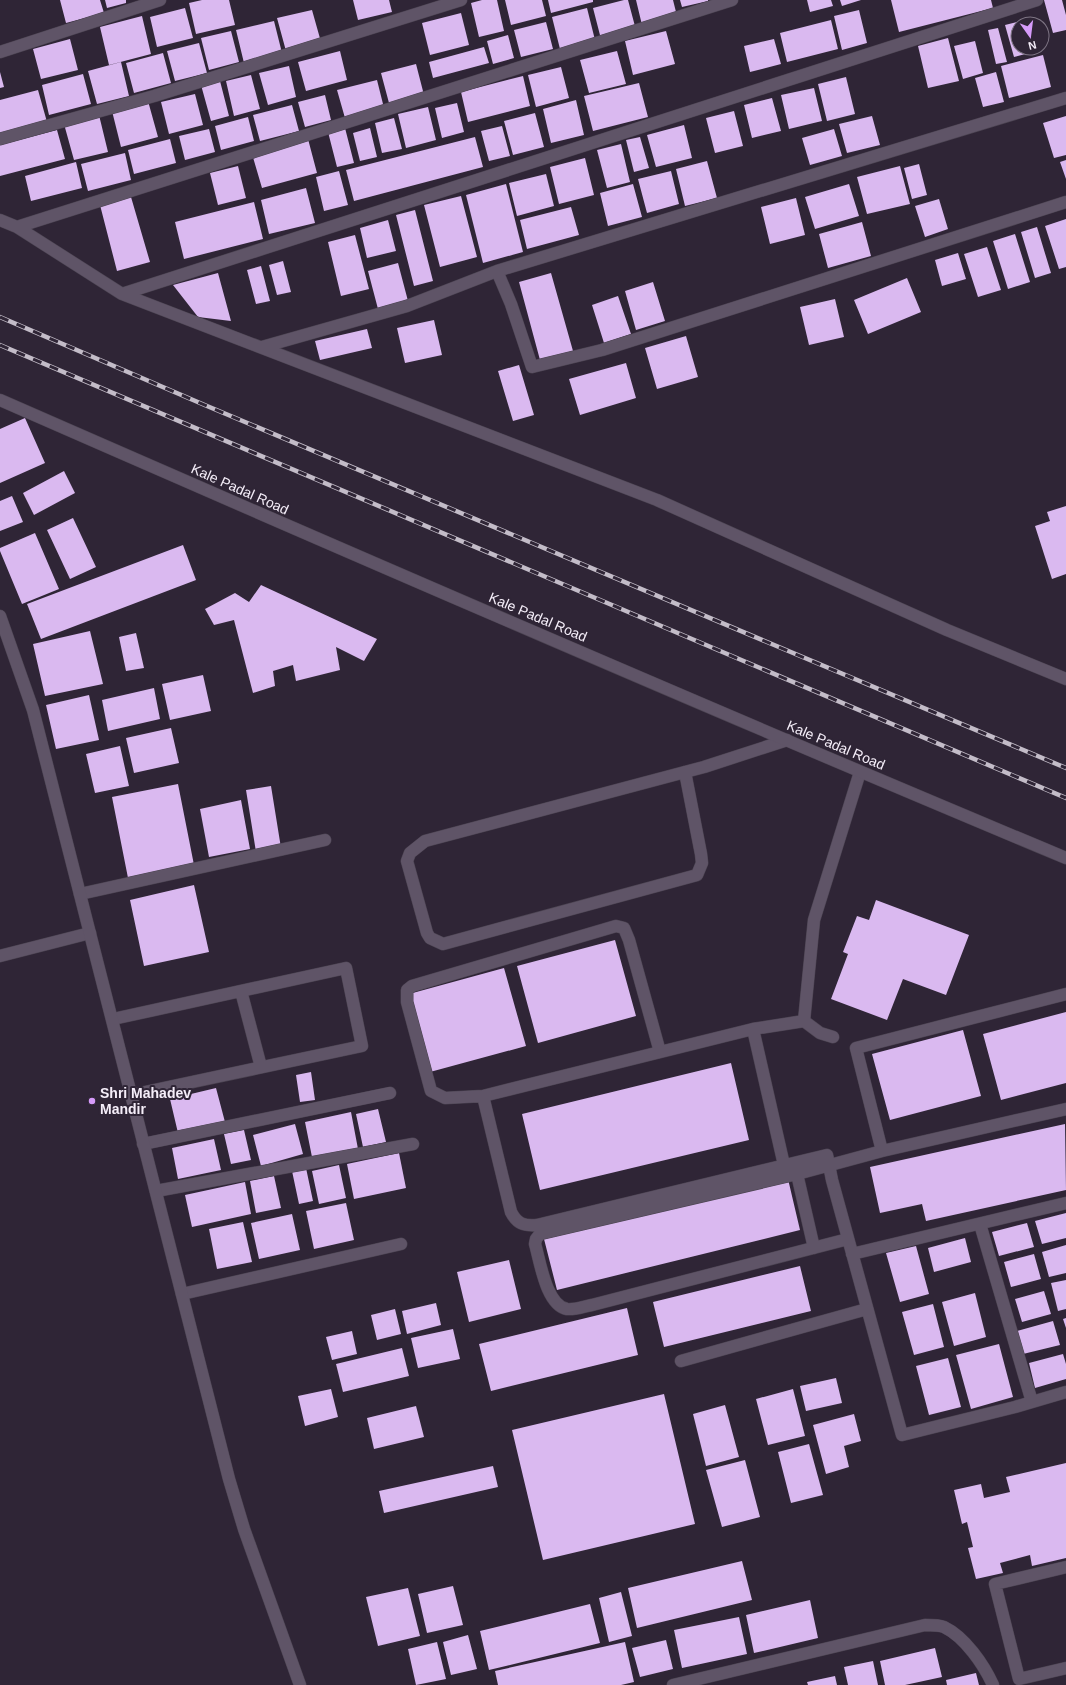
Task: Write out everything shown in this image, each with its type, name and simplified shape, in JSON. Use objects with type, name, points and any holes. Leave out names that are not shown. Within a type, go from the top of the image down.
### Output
[{"type":"street","points":[[0,52],[160,0]]},
{"type":"street","points":[[0,139],[154,96],[461,0]]},
{"type":"street","points":[[17,227],[732,0]]},
{"type":"street","points":[[122,294],[1037,0]]},
{"type":"street","points":[[262,347],[407,306],[497,271],[1066,98]]},
{"type":"street","points":[[497,271],[511,304],[532,367],[602,350],[1066,202]]},
{"type":"street","points":[[0,220],[17,227],[122,294],[657,500],[947,630],[1066,679]]},
{"type":"street","name":"Kale Padal Road","points":[[0,400],[291,528],[860,772],[1066,858]]},
{"type":"street","points":[[0,616],[33,710],[229,1478],[240,1515],[300,1685]]},
{"type":"street","points":[[685,772],[701,854],[702,863],[697,875],[443,944],[430,938],[427,933],[407,861],[410,853],[425,841],[685,772],[704,767],[787,740]]},
{"type":"street","points":[[804,1021],[814,920],[860,772]]},
{"type":"street","points":[[80,894],[325,840]]},
{"type":"street","points":[[660,1052],[629,940],[624,928],[616,926],[412,986],[407,990],[407,1002],[431,1090],[445,1098],[483,1096],[753,1029],[804,1021],[820,1033],[833,1037]]},
{"type":"street","points":[[0,956],[90,933]]},
{"type":"street","points":[[113,1020],[346,968],[362,1046],[131,1095]]},
{"type":"street","points":[[241,991],[260,1067]]},
{"type":"street","points":[[882,1151],[856,1048],[1066,994]]},
{"type":"street","points":[[753,1029],[784,1165]]},
{"type":"street","points":[[143,1144],[390,1093]]},
{"type":"street","points":[[483,1096],[511,1212],[515,1220],[528,1226],[784,1165],[828,1160],[882,1151],[1066,1109]]},
{"type":"street","points":[[156,1191],[413,1144]]},
{"type":"street","points":[[828,1160],[797,1174],[540,1234],[536,1238],[535,1244],[548,1290],[553,1300],[559,1305],[568,1309],[592,1305],[848,1239]]},
{"type":"street","points":[[828,1160],[832,1180],[902,1435],[1066,1392]]},
{"type":"street","points":[[797,1174],[814,1248]]},
{"type":"street","points":[[852,1254],[1066,1203]]},
{"type":"street","points":[[980,1224],[1032,1402]]},
{"type":"street","points":[[182,1294],[401,1244]]},
{"type":"street","points":[[681,1361],[867,1309]]},
{"type":"street","points":[[1066,1567],[995,1584],[1019,1680],[1066,1668]]},
{"type":"street","points":[[673,1685],[925,1625],[943,1626],[960,1638],[985,1667],[993,1685]]},
{"type":"building","points":[[60,0],[100,0],[104,13],[66,23]]},
{"type":"building","points":[[105,0],[126,0],[126,3],[107,8]]},
{"type":"building","points":[[202,0],[229,0],[235,25],[196,34],[189,3]]},
{"type":"building","points":[[353,0],[389,0],[392,12],[358,20]]},
{"type":"building","points":[[482,0],[497,0],[504,31],[479,37],[471,3]]},
{"type":"building","points":[[505,0],[542,0],[546,16],[511,25]]},
{"type":"building","points":[[548,0],[593,0],[593,2],[551,13]]},
{"type":"building","points":[[628,0],[636,30],[601,39],[593,8]]},
{"type":"building","points":[[636,0],[673,0],[677,16],[642,25]]},
{"type":"building","points":[[680,0],[708,0],[708,1],[682,7]]},
{"type":"building","points":[[807,0],[831,0],[833,6],[810,12]]},
{"type":"building","points":[[840,0],[861,0],[842,6]]},
{"type":"building","points":[[891,0],[991,0],[993,8],[899,32]]},
{"type":"building","points":[[1044,0],[1062,0],[1066,15],[1066,30],[1053,33],[1050,16],[1048,16]]},
{"type":"building","points":[[185,8],[193,38],[157,47],[150,17]]},
{"type":"building","points":[[587,8],[595,40],[560,49],[552,17]]},
{"type":"building","points":[[312,10],[321,42],[286,51],[277,18]]},
{"type":"building","points":[[859,10],[867,43],[842,50],[834,16]]},
{"type":"building","points":[[461,13],[469,45],[430,55],[422,23]]},
{"type":"building","points":[[142,16],[151,54],[109,65],[100,27]]},
{"type":"building","points":[[831,20],[838,49],[787,62],[780,33]]},
{"type":"building","points":[[274,21],[282,53],[244,63],[236,30]]},
{"type":"building","points":[[546,22],[553,49],[521,57],[514,30]]},
{"type":"building","points":[[1010,24],[1010,43],[1005,25]]},
{"type":"building","points":[[998,28],[1007,62],[996,64],[988,30]]},
{"type":"building","points":[[231,31],[239,62],[209,70],[201,38]]},
{"type":"building","points":[[666,31],[675,64],[633,75],[625,41]]},
{"type":"building","points":[[508,35],[514,58],[493,64],[487,41]]},
{"type":"building","points":[[948,38],[959,81],[928,88],[918,46]]},
{"type":"building","points":[[70,39],[78,70],[41,79],[33,49]]},
{"type":"building","points":[[774,39],[781,64],[750,72],[744,46]]},
{"type":"building","points":[[975,41],[983,73],[963,79],[954,46]]},
{"type":"building","points":[[199,43],[207,73],[175,81],[167,51]]},
{"type":"building","points":[[484,47],[489,63],[433,78],[429,62]]},
{"type":"building","points":[[340,51],[347,80],[306,91],[298,62]]},
{"type":"building","points":[[617,51],[626,84],[589,93],[580,60]]},
{"type":"building","points":[[163,53],[171,83],[134,93],[126,63]]},
{"type":"building","points":[[1043,56],[1051,87],[1009,98],[1001,66]]},
{"type":"building","points":[[121,62],[129,96],[97,104],[88,71]]},
{"type":"building","points":[[416,64],[424,95],[389,103],[381,73]]},
{"type":"building","points":[[289,66],[296,97],[268,105],[259,73]]},
{"type":"building","points":[[561,67],[569,98],[536,107],[528,75]]},
{"type":"building","points":[[0,72],[4,87],[0,88]]},
{"type":"building","points":[[996,72],[1004,102],[983,107],[975,78]]},
{"type":"building","points":[[83,74],[91,104],[49,115],[42,85]]},
{"type":"building","points":[[251,75],[260,109],[234,116],[226,81]]},
{"type":"building","points":[[523,76],[530,106],[468,122],[461,92]]},
{"type":"building","points":[[846,77],[855,114],[827,121],[818,84]]},
{"type":"building","points":[[377,80],[384,108],[345,118],[337,90]]},
{"type":"building","points":[[220,81],[229,116],[211,121],[201,85]]},
{"type":"building","points":[[639,83],[648,117],[593,131],[584,96]]},
{"type":"building","points":[[814,88],[822,121],[789,129],[781,95]]},
{"type":"building","points":[[38,90],[47,122],[0,136],[0,100]]},
{"type":"building","points":[[195,94],[203,125],[169,134],[161,102]]},
{"type":"building","points":[[325,95],[331,120],[305,127],[298,102]]},
{"type":"building","points":[[772,98],[781,131],[752,138],[744,105]]},
{"type":"building","points":[[576,100],[584,135],[551,143],[543,109]]},
{"type":"building","points":[[148,101],[158,137],[121,147],[112,111]]},
{"type":"building","points":[[457,103],[464,132],[442,138],[435,108]]},
{"type":"building","points":[[292,105],[299,131],[260,141],[253,115]]},
{"type":"building","points":[[428,107],[436,140],[406,148],[398,114]]},
{"type":"building","points":[[734,111],[743,146],[715,153],[706,118]]},
{"type":"building","points":[[535,113],[544,147],[513,155],[504,121]]},
{"type":"building","points":[[99,115],[108,152],[74,160],[64,124]]},
{"type":"building","points":[[872,116],[880,145],[847,153],[839,124]]},
{"type":"building","points":[[1066,116],[1066,155],[1054,158],[1043,123]]},
{"type":"building","points":[[248,117],[254,141],[221,150],[215,126]]},
{"type":"building","points":[[394,118],[402,149],[382,153],[375,123]]},
{"type":"building","points":[[684,125],[692,158],[656,167],[647,135]]},
{"type":"building","points":[[502,126],[510,156],[489,161],[481,131]]},
{"type":"building","points":[[345,128],[354,163],[337,167],[328,132]]},
{"type":"building","points":[[370,128],[377,157],[360,161],[353,133]]},
{"type":"building","points":[[209,129],[215,152],[185,160],[179,136]]},
{"type":"building","points":[[834,129],[842,156],[810,165],[802,138]]},
{"type":"building","points":[[57,130],[65,159],[0,176],[0,145]]},
{"type":"building","points":[[475,137],[483,167],[354,201],[346,170]]},
{"type":"building","points":[[640,137],[649,168],[634,172],[626,140]]},
{"type":"building","points":[[170,139],[176,163],[134,174],[128,150]]},
{"type":"building","points":[[308,139],[317,173],[262,188],[252,154]]},
{"type":"building","points":[[621,144],[630,182],[607,188],[597,150]]},
{"type":"building","points":[[125,153],[131,180],[88,191],[81,164]]},
{"type":"building","points":[[585,158],[594,195],[559,204],[550,167]]},
{"type":"building","points":[[1066,160],[1066,179],[1060,162]]},
{"type":"building","points":[[707,161],[717,198],[685,206],[676,169]]},
{"type":"building","points":[[76,162],[82,188],[31,201],[25,176]]},
{"type":"building","points":[[919,164],[927,195],[912,199],[904,168]]},
{"type":"building","points":[[238,166],[246,198],[218,205],[210,173]]},
{"type":"building","points":[[900,166],[910,204],[867,214],[857,177]]},
{"type":"building","points":[[339,171],[348,205],[324,211],[316,177]]},
{"type":"building","points":[[671,171],[679,204],[647,213],[638,179]]},
{"type":"building","points":[[546,174],[554,206],[517,216],[509,183]]},
{"type":"building","points":[[506,184],[523,252],[483,263],[466,195]]},
{"type":"building","points":[[633,184],[642,217],[608,226],[600,193]]},
{"type":"building","points":[[849,184],[859,216],[815,229],[805,197]]},
{"type":"building","points":[[306,188],[315,223],[269,234],[261,200]]},
{"type":"building","points":[[461,196],[477,257],[440,267],[424,205]]},
{"type":"building","points":[[131,197],[150,262],[117,271],[100,205]]},
{"type":"building","points":[[796,198],[805,235],[770,244],[761,207]]},
{"type":"building","points":[[939,199],[948,229],[925,237],[915,206]]},
{"type":"building","points":[[254,202],[263,239],[184,259],[175,222]]},
{"type":"building","points":[[571,207],[579,235],[527,249],[520,220]]},
{"type":"building","points":[[415,210],[433,281],[414,286],[396,215]]},
{"type":"building","points":[[1066,219],[1066,267],[1059,269],[1045,226]]},
{"type":"building","points":[[388,220],[396,251],[367,258],[360,228]]},
{"type":"building","points":[[862,222],[871,256],[828,268],[819,234]]},
{"type":"building","points":[[1037,227],[1051,273],[1035,278],[1021,232]]},
{"type":"building","points":[[1015,234],[1030,282],[1008,289],[993,241]]},
{"type":"building","points":[[355,235],[369,289],[341,296],[328,242]]},
{"type":"building","points":[[987,247],[1001,290],[978,297],[964,254]]},
{"type":"building","points":[[958,253],[966,279],[942,286],[935,260]]},
{"type":"building","points":[[283,261],[291,292],[277,295],[269,265]]},
{"type":"building","points":[[398,263],[408,301],[378,309],[368,271]]},
{"type":"building","points":[[261,266],[270,301],[256,304],[247,270]]},
{"type":"building","points":[[218,273],[231,321],[198,317],[173,285]]},
{"type":"building","points":[[551,273],[573,351],[540,360],[519,282]]},
{"type":"building","points":[[907,278],[921,312],[868,334],[854,300]]},
{"type":"building","points":[[653,282],[665,321],[636,330],[625,291]]},
{"type":"building","points":[[618,296],[631,334],[604,343],[592,305]]},
{"type":"building","points":[[835,299],[844,337],[809,345],[800,307]]},
{"type":"building","points":[[434,320],[442,355],[405,363],[397,328]]},
{"type":"building","points":[[367,329],[372,348],[320,360],[315,341]]},
{"type":"building","points":[[686,336],[698,377],[657,389],[645,348]]},
{"type":"building","points":[[626,363],[636,398],[580,415],[569,379]]},
{"type":"building","points":[[519,365],[534,415],[513,421],[498,371]]},
{"type":"building","points":[[25,418],[45,463],[0,483],[0,429]]},
{"type":"building","points":[[64,471],[75,493],[34,515],[23,493]]},
{"type":"building","points":[[12,496],[23,522],[0,531],[0,501]]},
{"type":"building","points":[[1066,506],[1066,574],[1052,579],[1035,526],[1050,521],[1047,512]]},
{"type":"building","points":[[73,518],[96,567],[70,579],[47,530]]},
{"type":"building","points":[[35,533],[59,589],[22,604],[0,548]]},
{"type":"building","points":[[183,545],[196,580],[41,639],[27,604]]},
{"type":"building","points":[[261,585],[377,639],[364,661],[336,647],[340,670],[296,681],[293,665],[273,671],[275,686],[253,693],[234,620],[214,625],[205,609],[235,593],[249,602]]},
{"type":"building","points":[[90,631],[103,684],[45,696],[33,644]]},
{"type":"building","points":[[136,633],[144,668],[126,671],[119,637]]},
{"type":"building","points":[[203,675],[211,711],[170,720],[162,684]]},
{"type":"building","points":[[154,688],[160,719],[108,731],[102,700]]},
{"type":"building","points":[[89,695],[99,740],[56,749],[46,705]]},
{"type":"building","points":[[171,728],[179,763],[134,773],[126,738]]},
{"type":"building","points":[[120,746],[129,786],[95,793],[86,754]]},
{"type":"building","points":[[178,784],[194,865],[128,878],[112,797]]},
{"type":"building","points":[[271,786],[281,848],[256,852],[246,790]]},
{"type":"building","points":[[241,800],[250,849],[209,857],[200,809]]},
{"type":"building","points":[[194,885],[209,952],[144,966],[130,900]]},
{"type":"building","points":[[876,900],[969,935],[946,995],[903,979],[887,1020],[831,999],[848,954],[843,952],[857,916],[869,920]]},
{"type":"building","points":[[615,940],[636,1016],[538,1043],[517,966]]},
{"type":"building","points":[[504,968],[526,1046],[430,1072],[409,994]]},
{"type":"building","points":[[1066,1012],[1066,1083],[1001,1100],[983,1034]]},
{"type":"building","points":[[963,1030],[981,1096],[890,1120],[872,1054]]},
{"type":"building","points":[[731,1063],[749,1140],[540,1190],[522,1114]]},
{"type":"building","points":[[311,1072],[315,1100],[300,1102],[296,1075]]},
{"type":"building","points":[[216,1088],[225,1122],[178,1133],[170,1099]]},
{"type":"building","points":[[378,1109],[386,1142],[363,1147],[356,1114]]},
{"type":"building","points":[[351,1112],[358,1149],[312,1157],[305,1122]]},
{"type":"building","points":[[295,1124],[303,1154],[261,1166],[253,1135]]},
{"type":"building","points":[[1065,1124],[1066,1190],[926,1221],[922,1204],[880,1213],[870,1167]]},
{"type":"building","points":[[244,1130],[251,1160],[231,1164],[224,1134]]},
{"type":"building","points":[[214,1139],[221,1170],[178,1179],[172,1148]]},
{"type":"building","points":[[399,1153],[406,1188],[354,1199],[347,1164]]},
{"type":"building","points":[[339,1165],[346,1198],[319,1204],[312,1171]]},
{"type":"building","points":[[306,1168],[313,1201],[299,1204],[292,1171]]},
{"type":"building","points":[[274,1176],[281,1208],[256,1213],[250,1181]]},
{"type":"building","points":[[788,1179],[800,1230],[557,1290],[544,1239]]},
{"type":"building","points":[[245,1182],[251,1214],[192,1227],[185,1195]]},
{"type":"building","points":[[346,1203],[354,1240],[314,1249],[306,1211]]},
{"type":"building","points":[[1066,1213],[1066,1238],[1042,1244],[1035,1221]]},
{"type":"building","points":[[292,1214],[300,1250],[259,1259],[251,1223]]},
{"type":"building","points":[[243,1222],[252,1262],[217,1269],[209,1229]]},
{"type":"building","points":[[1027,1223],[1034,1247],[999,1256],[992,1232]]},
{"type":"building","points":[[965,1238],[971,1262],[934,1272],[928,1248]]},
{"type":"building","points":[[1066,1245],[1066,1273],[1049,1277],[1042,1252]]},
{"type":"building","points":[[916,1246],[929,1294],[900,1302],[886,1253]]},
{"type":"building","points":[[1034,1254],[1041,1279],[1011,1287],[1004,1262]]},
{"type":"building","points":[[509,1260],[521,1309],[469,1322],[457,1272]]},
{"type":"building","points":[[800,1266],[811,1311],[664,1347],[653,1302]]},
{"type":"building","points":[[1066,1280],[1066,1309],[1058,1311],[1051,1283]]},
{"type":"building","points":[[1044,1291],[1051,1314],[1022,1322],[1015,1299]]},
{"type":"building","points":[[975,1293],[986,1337],[954,1346],[942,1302]]},
{"type":"building","points":[[436,1303],[441,1325],[407,1334],[402,1311]]},
{"type":"building","points":[[933,1304],[944,1347],[914,1355],[902,1312]]},
{"type":"building","points":[[627,1308],[638,1355],[491,1391],[479,1344]]},
{"type":"building","points":[[395,1309],[401,1334],[377,1340],[371,1315]]},
{"type":"building","points":[[1066,1318],[1066,1328],[1063,1319]]},
{"type":"building","points":[[1053,1321],[1060,1345],[1023,1354],[1017,1331]]},
{"type":"building","points":[[453,1329],[460,1359],[418,1368],[411,1338]]},
{"type":"building","points":[[352,1331],[357,1354],[332,1360],[326,1337]]},
{"type":"building","points":[[999,1344],[1013,1397],[971,1409],[956,1355]]},
{"type":"building","points":[[402,1348],[409,1376],[343,1392],[336,1364]]},
{"type":"building","points":[[1063,1354],[1066,1364],[1066,1379],[1035,1388],[1029,1363]]},
{"type":"building","points":[[948,1358],[961,1407],[929,1415],[916,1366]]},
{"type":"building","points":[[836,1378],[842,1403],[806,1411],[800,1386]]},
{"type":"building","points":[[331,1389],[338,1417],[305,1426],[298,1396]]},
{"type":"building","points":[[793,1389],[805,1436],[768,1445],[756,1399]]},
{"type":"building","points":[[664,1394],[695,1524],[543,1560],[512,1430]]},
{"type":"building","points":[[725,1405],[739,1457],[706,1466],[693,1414]]},
{"type":"building","points":[[416,1406],[424,1437],[374,1449],[367,1418]]},
{"type":"building","points":[[854,1414],[861,1441],[844,1446],[849,1467],[826,1474],[813,1425]]},
{"type":"building","points":[[809,1444],[823,1495],[791,1503],[778,1452]]},
{"type":"building","points":[[745,1460],[760,1517],[722,1527],[706,1470]]},
{"type":"building","points":[[1066,1463],[1066,1558],[1032,1566],[1030,1555],[1000,1563],[1003,1573],[976,1579],[968,1548],[973,1547],[967,1522],[962,1524],[954,1490],[981,1484],[984,1498],[1010,1492],[1006,1477]]},
{"type":"building","points":[[493,1466],[498,1487],[384,1513],[379,1491]]},
{"type":"building","points":[[742,1561],[752,1600],[637,1628],[628,1588]]},
{"type":"building","points":[[453,1586],[463,1625],[427,1633],[418,1594]]},
{"type":"building","points":[[408,1588],[420,1636],[378,1646],[366,1597]]},
{"type":"building","points":[[621,1592],[632,1636],[609,1642],[599,1598]]},
{"type":"building","points":[[810,1600],[818,1638],[754,1653],[746,1615]]},
{"type":"building","points":[[590,1604],[600,1643],[489,1670],[480,1631]]},
{"type":"building","points":[[739,1617],[747,1654],[682,1668],[674,1630]]},
{"type":"building","points":[[468,1635],[477,1669],[451,1675],[443,1642]]},
{"type":"building","points":[[666,1640],[673,1669],[640,1677],[632,1648]]},
{"type":"building","points":[[437,1642],[446,1679],[416,1685],[408,1649]]},
{"type":"building","points":[[625,1642],[634,1682],[621,1685],[498,1685],[495,1671]]},
{"type":"building","points":[[935,1648],[942,1677],[905,1685],[885,1685],[880,1661]]},
{"type":"building","points":[[873,1661],[878,1685],[848,1685],[844,1667]]},
{"type":"building","points":[[976,1673],[979,1685],[947,1685],[946,1680]]},
{"type":"building","points":[[835,1676],[837,1685],[808,1685],[807,1682]]},
{"type":"railway","points":[[0,317],[207,406],[1066,768]]},
{"type":"railway","points":[[0,345],[1066,798]]},
{"type":"place","name":"Shri Mahadev Mandir","points":[[92,1101]]}]
